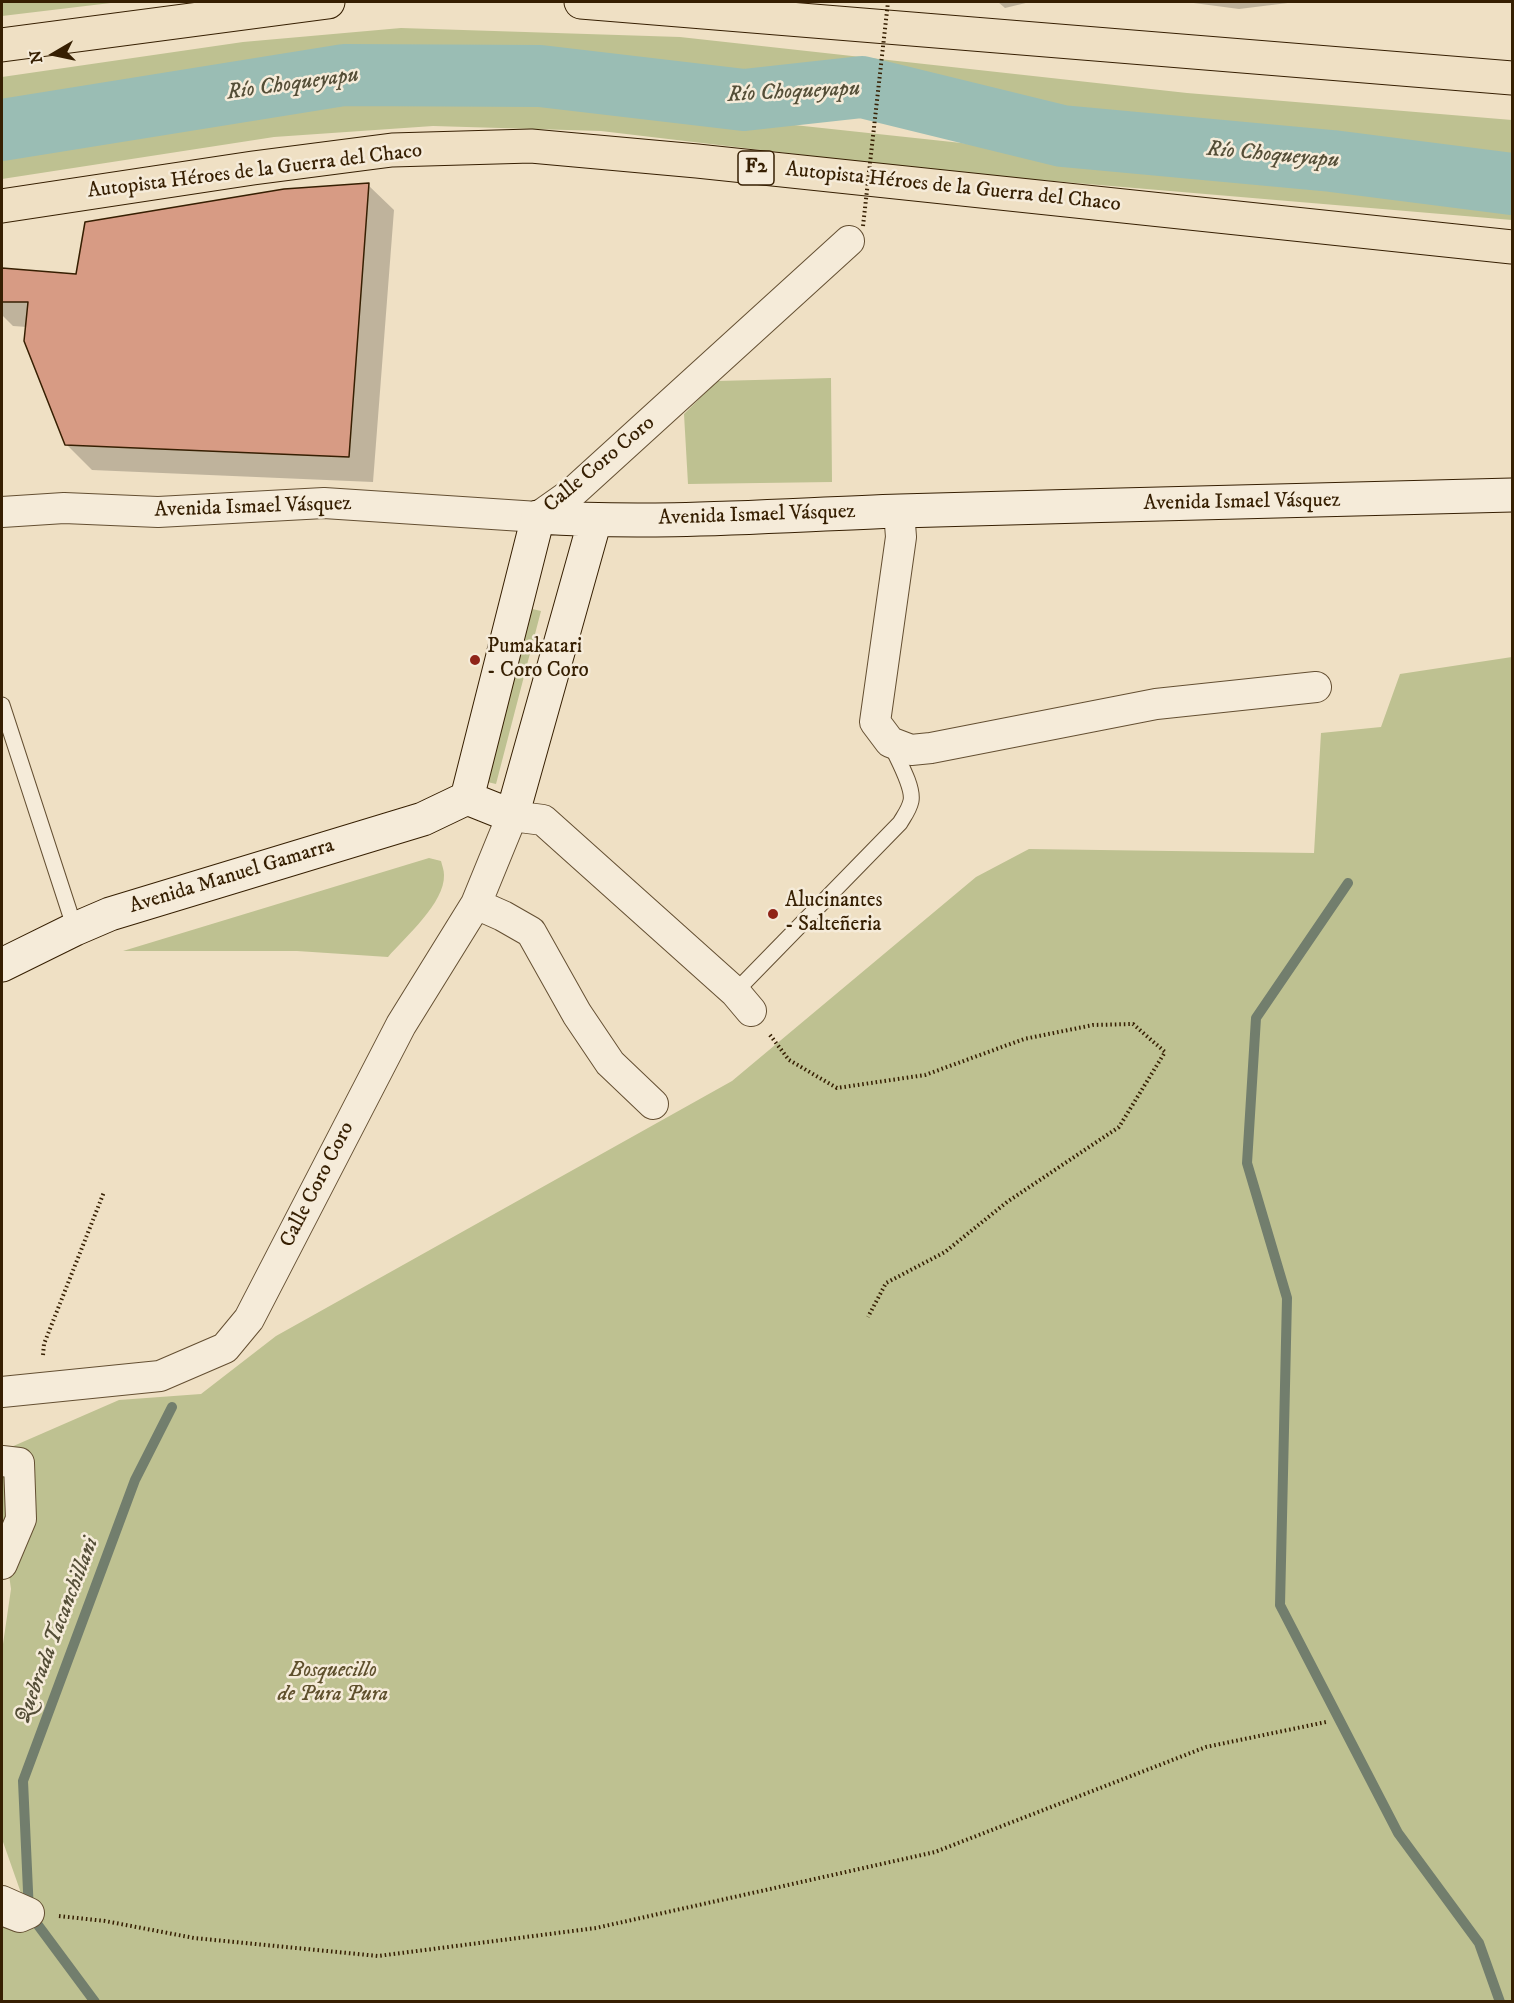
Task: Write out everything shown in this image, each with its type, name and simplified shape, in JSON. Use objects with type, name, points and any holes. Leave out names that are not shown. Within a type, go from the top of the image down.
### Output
[{"type":"highway","points":[[2,45],[328,2]]},
{"type":"highway","points":[[581,2],[1512,78]]},
{"type":"highway","name":"Autopista Héroes de la Guerra del Chaco","points":[[2,206],[253,168],[392,150],[531,146],[1512,247]]},
{"type":"main road","name":"Avenida Ismael Vásquez","points":[[538,517],[678,520],[898,511],[1512,495]]},
{"type":"main road","name":"Calle Coro Coro","points":[[467,798],[538,517]]},
{"type":"main road","name":"Calle Coro Coro","points":[[512,816],[595,520]]},
{"type":"main road","points":[[467,798],[512,816]]},
{"type":"main road","name":"Avenida Manuel Gamarra","points":[[2,965],[110,914],[423,819],[467,798]]},
{"type":"street","name":"Calle Coro Coro","points":[[538,517],[572,493],[856,234]]},
{"type":"street","name":"Avenida Ismael Vásquez","points":[[2,512],[64,508],[158,512],[324,502],[538,517]]},
{"type":"street","points":[[898,511],[901,537],[875,722],[890,742],[911,750],[932,748],[1156,704],[1316,687]]},
{"type":"street","name":"Calle Coro Coro","points":[[2,1392],[160,1376],[225,1348],[249,1319],[401,1025],[476,904],[512,816]]},
{"type":"street","points":[[512,816],[543,820],[743,1001]]},
{"type":"street","points":[[476,904],[531,932],[577,1014],[610,1063],[653,1104]]},
{"type":"street","points":[[2,1461],[19,1463],[21,1519],[2,1564]]},
{"type":"street","points":[[2,1901],[15,1912]]},
{"type":"lane","points":[[2,705],[75,929]]},
{"type":"lane","points":[[743,1001],[907,813],[911,801],[910,789],[890,742]]},
{"type":"path","points":[[856,234],[888,2]]},
{"type":"path","points":[[743,1001],[789,1060],[837,1088],[925,1075],[1024,1039],[1093,1025],[1132,1024],[1165,1052],[1119,1126],[1007,1202],[945,1252],[886,1283],[868,1317]]},
{"type":"path","points":[[38,1389],[44,1344],[104,1192]]},
{"type":"path","points":[[15,1912],[105,1922],[194,1938],[378,1956],[596,1929],[935,1852],[1206,1747],[1326,1722]]},
{"type":"green space","points":[[2,2],[119,2],[2,16]]},
{"type":"green space","points":[[401,28],[680,37],[1187,93],[1512,120],[1512,161],[522,59],[344,57],[150,87],[2,105],[2,77],[243,42]]},
{"type":"green space","points":[[543,98],[1259,175],[1512,196],[1512,220],[946,172],[601,131],[433,126],[274,137],[2,179],[2,151],[310,105],[432,99]]},
{"type":"green space","points":[[831,378],[832,482],[688,484],[684,414],[717,381]]},
{"type":"green space","points":[[528,608],[541,611],[496,784],[483,781]]},
{"type":"green space","name":"Bosquecillo de Pura Pura","points":[[1512,657],[1512,2001],[2,2001],[2,1910],[28,1913],[2,1839],[2,1651],[11,1589],[2,1525],[2,1451],[119,1400],[201,1394],[276,1336],[732,1081],[976,877],[1029,849],[1314,853],[1321,733],[1381,727],[1400,674]]},
{"type":"green space","points":[[429,858],[441,861],[444,875],[443,886],[423,919],[388,957],[297,951],[123,951]]},
{"type":"building","points":[[369,183],[349,457],[65,445],[24,341],[28,302],[2,302],[2,268],[76,274],[85,222],[284,189]]},
{"type":"waterway","name":"Río Choqueyapu","points":[[2,130],[344,75],[540,76],[744,100],[862,87],[1062,136],[1332,161],[1512,184]]},
{"type":"waterway","points":[[1348,883],[1256,1018],[1247,1163],[1287,1298],[1280,1605],[1398,1833],[1479,1943],[1500,2002]]},
{"type":"waterway","name":"Quebrada Tacanchillani","points":[[95,2002],[29,1913],[23,1781],[135,1480],[172,1407]]},
{"type":"place","name":"Pumakatari - Coro Coro","points":[[475,660]]},
{"type":"place","name":"Alucinantes - Salteñeria","points":[[773,914]]}]
